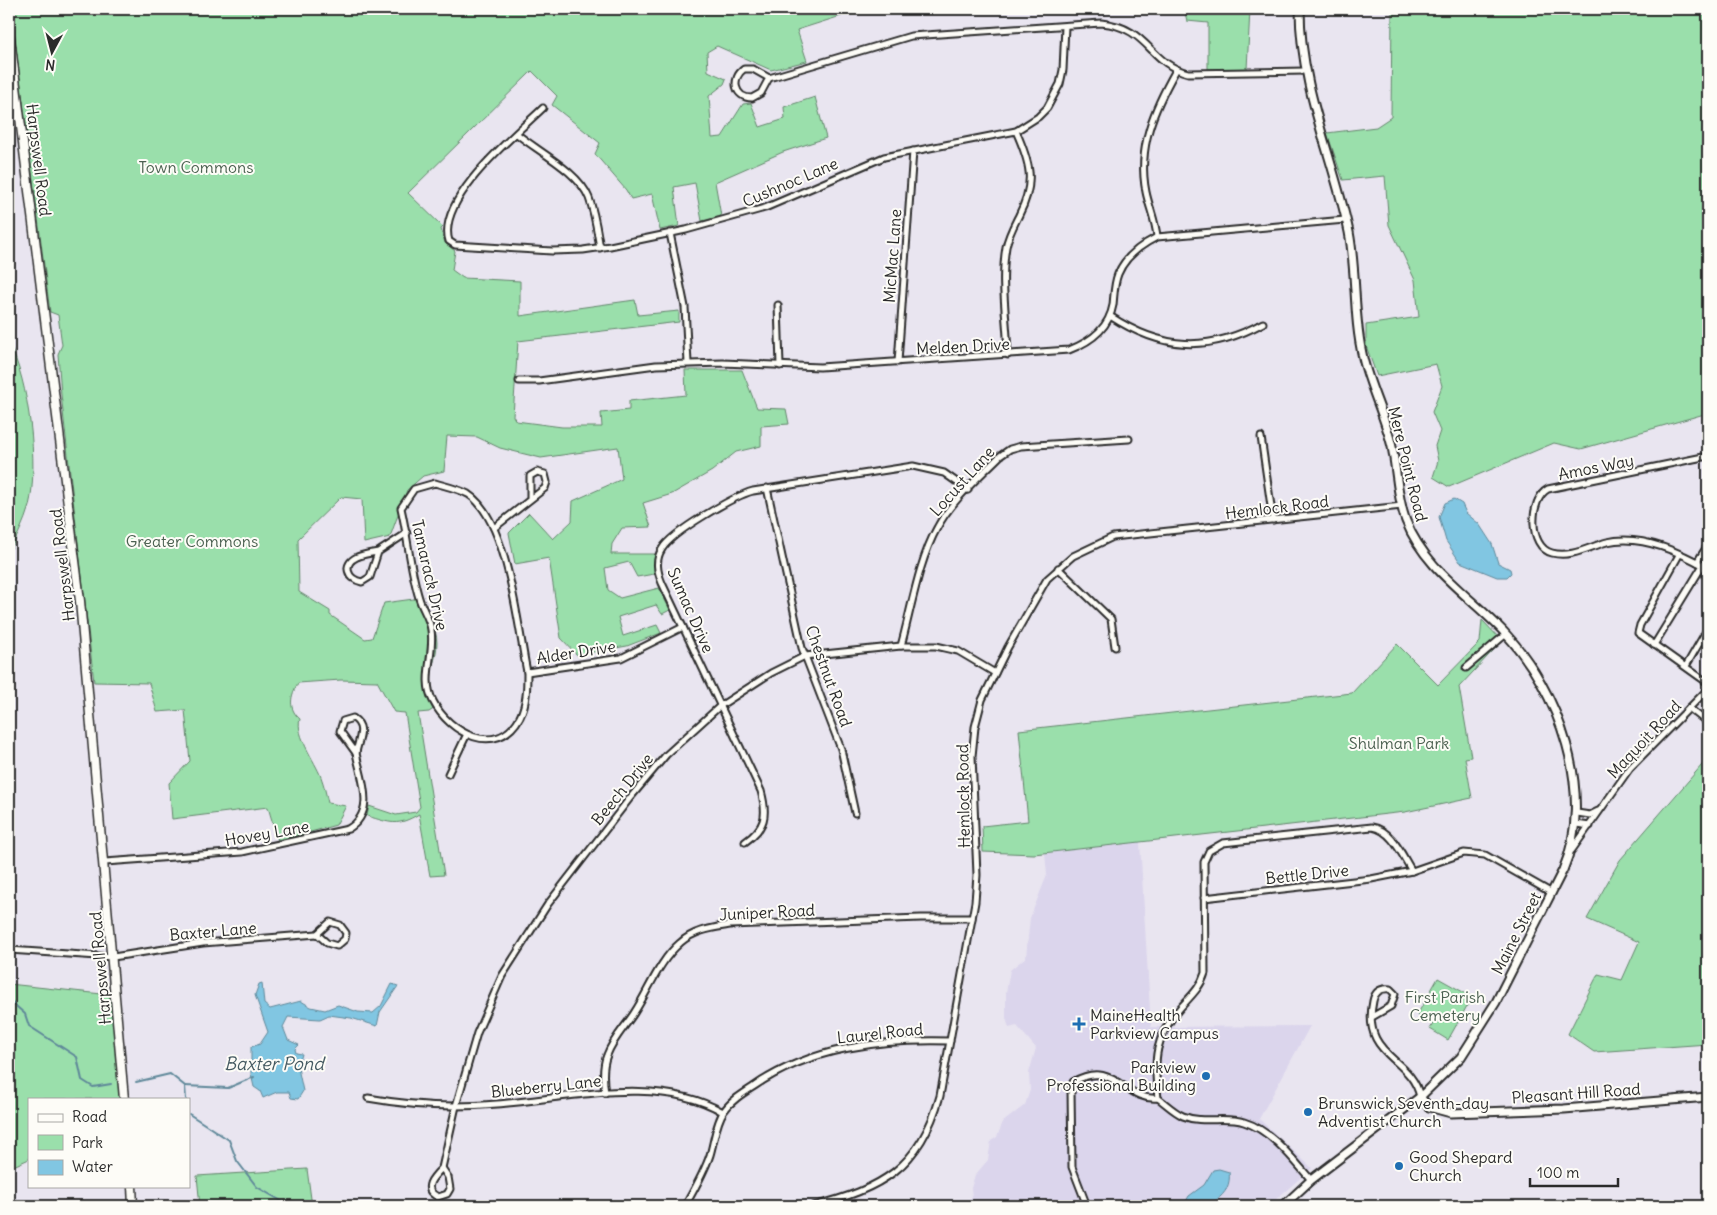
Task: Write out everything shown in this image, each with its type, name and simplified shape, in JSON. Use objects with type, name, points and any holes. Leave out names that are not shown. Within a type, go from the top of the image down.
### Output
[{"type":"main road","name":"Harpswell Road","points":[[9,30],[80,601],[105,862],[124,1098]]},
{"type":"main road","points":[[132,1188],[133,1206]]},
{"type":"street","name":"Mere Point Road","points":[[1300,9],[1305,71],[1345,220],[1354,263],[1358,324],[1363,358],[1388,432],[1402,506],[1412,535],[1425,555],[1506,634],[1531,666],[1554,711],[1570,760],[1577,813],[1572,850]]},
{"type":"street","points":[[769,78],[753,69],[744,69],[737,77],[736,89],[739,94],[752,98],[761,92],[769,78],[911,36],[1101,23],[1120,26],[1139,36],[1162,60],[1176,70],[1188,73],[1225,74],[1305,71]]},
{"type":"street","name":"Cushnoc Lane","points":[[517,134],[463,190],[448,220],[449,241],[460,245],[552,251],[600,248],[670,233],[765,208],[864,164],[913,151],[1016,131],[1038,117],[1057,91],[1063,70],[1065,26]]},
{"type":"street","points":[[1157,238],[1144,178],[1144,150],[1155,109],[1176,70]]},
{"type":"street","points":[[543,108],[517,134],[570,174],[583,187],[589,198],[600,248]]},
{"type":"street","points":[[1008,355],[1004,273],[1005,253],[1013,227],[1028,196],[1030,182],[1030,168],[1016,131]]},
{"type":"street","name":"MicMac Lane","points":[[898,362],[913,151]]},
{"type":"street","name":"Melden Drive","points":[[519,381],[558,379],[646,366],[688,363],[820,367],[1054,353],[1079,346],[1093,337],[1110,316],[1117,275],[1122,266],[1136,250],[1157,238],[1345,220]]},
{"type":"street","points":[[670,233],[685,307],[688,363]]},
{"type":"street","points":[[778,305],[780,366]]},
{"type":"street","points":[[1110,316],[1154,339],[1184,344],[1226,339],[1245,332],[1263,322]]},
{"type":"street","points":[[1261,437],[1273,520]]},
{"type":"street","name":"Locust Lane","points":[[901,646],[930,542],[939,524],[1000,456],[1010,449],[1032,445],[1128,439]]},
{"type":"street","name":"Amos Way","points":[[1706,567],[1646,542],[1626,539],[1605,542],[1570,554],[1548,552],[1540,544],[1535,532],[1537,504],[1543,492],[1554,488],[1708,456]]},
{"type":"street","name":"Sumac Drive","points":[[745,842],[758,832],[761,826],[764,812],[763,798],[682,627],[658,570],[662,549],[671,539],[733,498],[767,488],[913,466],[944,473],[968,490]]},
{"type":"street","points":[[494,528],[545,488],[547,482],[545,474],[537,472],[530,476],[530,498]]},
{"type":"street","name":"Tamarack Drive","points":[[435,483],[468,495],[488,515],[503,548],[527,672],[527,692],[523,710],[509,730],[501,735],[486,739],[466,736],[447,720],[432,700],[426,679],[433,654],[431,628],[419,598],[407,533],[401,508],[414,489],[435,483]]},
{"type":"street","name":"Chestnut Road","points":[[767,488],[805,656],[841,749],[856,813]]},
{"type":"street","name":"Hemlock Road","points":[[813,1206],[867,1190],[886,1179],[904,1164],[920,1144],[932,1121],[940,1096],[972,918],[976,875],[973,742],[978,713],[995,673],[1041,589],[1058,568],[1083,550],[1113,537],[1402,506]]},
{"type":"street","points":[[378,552],[370,577],[362,582],[354,581],[349,576],[350,562],[357,557],[378,552],[407,533]]},
{"type":"street","points":[[1696,562],[1708,545]]},
{"type":"street","points":[[1679,555],[1638,630],[1639,635],[1708,683]]},
{"type":"street","points":[[1654,645],[1706,567]]},
{"type":"street","points":[[1058,568],[1112,619],[1115,647]]},
{"type":"street","name":"Alder Drive","points":[[527,672],[621,658],[682,627]]},
{"type":"street","points":[[1686,666],[1708,628]]},
{"type":"street","points":[[1466,668],[1506,634]]},
{"type":"street","name":"Beech Drive","points":[[442,1168],[448,1177],[450,1189],[447,1194],[438,1197],[430,1191],[429,1185],[431,1179],[442,1168],[456,1106],[477,1033],[502,976],[548,904],[630,798],[666,755],[720,706],[771,672],[805,656],[901,646],[944,647],[958,651],[995,673]]},
{"type":"street","name":"Maquoit Road","points":[[1572,850],[1630,768],[1708,689]]},
{"type":"street","points":[[1689,708],[1708,723]]},
{"type":"street","name":"Hovey Lane","points":[[105,862],[242,852],[348,829],[361,817],[366,804],[356,753],[362,728],[357,720],[349,718],[341,723],[340,731],[356,753]]},
{"type":"street","points":[[448,774],[466,736]]},
{"type":"street","points":[[1577,813],[1590,815],[1600,809]]},
{"type":"street","points":[[1576,824],[1590,826]]},
{"type":"street","points":[[1158,1098],[1157,1055],[1161,1034],[1168,1022],[1200,985],[1205,973],[1204,898],[1206,856],[1218,845],[1233,841],[1372,827],[1382,829],[1390,836],[1412,871]]},
{"type":"street","name":"Maine Street","points":[[1283,1206],[1311,1180],[1420,1097],[1452,1067],[1476,1036],[1496,1002],[1572,850]]},
{"type":"street","name":"Bettle Drive","points":[[1204,898],[1371,879],[1412,871],[1453,855],[1475,852],[1485,855],[1552,893]]},
{"type":"street","name":"Juniper Road","points":[[605,1093],[604,1068],[610,1049],[638,1007],[664,962],[680,942],[689,936],[709,928],[730,926],[921,918],[972,918]]},
{"type":"street","name":"Baxter Lane","points":[[9,950],[112,957],[202,943],[317,934],[330,922],[336,922],[344,928],[346,933],[345,939],[337,946],[327,944],[317,934]]},
{"type":"street","points":[[1372,1017],[1391,1006],[1395,994],[1390,989],[1378,991],[1374,996],[1372,1017],[1374,1038],[1402,1068],[1418,1089],[1420,1097]]},
{"type":"street","name":"Laurel Road","points":[[723,1112],[730,1104],[759,1082],[825,1053],[851,1047],[892,1043],[950,1041]]},
{"type":"street","points":[[1087,1206],[1072,1167],[1073,1082],[1090,1075],[1106,1075],[1116,1079],[1141,1096],[1158,1098],[1188,1118],[1232,1120],[1256,1127],[1281,1148],[1311,1180]]},
{"type":"street","name":"Blueberry Lane","points":[[368,1098],[406,1104],[456,1106],[605,1093],[638,1092],[665,1094],[710,1106],[723,1112]]},
{"type":"street","name":"Pleasant Hill Road","points":[[1420,1097],[1429,1107],[1451,1113],[1564,1109],[1708,1097]]},
{"type":"street","points":[[685,1206],[709,1157],[723,1112]]},
{"type":"shaded area","name":"MaineHealth Parkview Campus","points":[[1140,842],[1151,1027],[1310,1026],[1259,1119],[1312,1168],[1268,1206],[964,1206],[972,1197],[971,1188],[975,1175],[988,1160],[991,1141],[997,1137],[1003,1122],[1025,1105],[1030,1090],[1029,1073],[1036,1048],[1017,1026],[1009,1028],[1006,1018],[1006,993],[1010,970],[1026,957],[1030,918],[1047,875],[1045,853]]},
{"type":"green space","points":[[11,9],[863,9],[797,30],[807,61],[771,70],[717,46],[707,52],[708,71],[726,79],[724,84],[709,96],[712,138],[722,137],[743,104],[751,103],[760,127],[785,119],[784,107],[815,97],[826,138],[783,152],[715,182],[721,216],[702,221],[695,183],[674,187],[679,226],[660,230],[652,194],[631,199],[626,190],[595,154],[600,143],[552,105],[557,96],[532,71],[408,193],[443,227],[441,229],[445,243],[455,251],[452,270],[463,278],[520,281],[520,316],[635,300],[638,315],[679,311],[679,322],[518,341],[513,416],[516,421],[562,427],[602,427],[601,413],[629,410],[629,401],[686,395],[685,370],[742,370],[757,408],[786,409],[789,424],[761,426],[761,446],[736,452],[712,471],[672,494],[643,503],[651,527],[622,528],[612,544],[611,554],[655,554],[654,574],[637,577],[629,562],[605,568],[608,590],[620,598],[659,588],[670,610],[662,614],[656,605],[618,617],[623,636],[657,625],[661,633],[627,646],[577,655],[561,638],[549,558],[515,564],[509,533],[529,513],[553,539],[572,521],[573,501],[622,479],[618,447],[541,458],[500,448],[477,437],[447,436],[444,471],[423,476],[407,490],[390,537],[364,543],[362,499],[341,497],[298,539],[299,592],[330,611],[330,615],[365,639],[372,638],[384,603],[421,598],[431,620],[437,637],[437,643],[430,678],[437,703],[433,704],[435,708],[429,712],[418,713],[444,875],[430,876],[419,814],[399,822],[367,816],[369,806],[396,815],[416,812],[420,807],[405,713],[394,712],[377,681],[341,680],[298,683],[292,697],[292,707],[300,719],[300,733],[321,777],[328,803],[346,806],[336,825],[278,841],[268,807],[172,819],[169,783],[190,761],[185,710],[157,712],[149,683],[94,682],[61,394],[58,354],[62,345],[58,315],[50,312]]},
{"type":"green space","points":[[1184,9],[1250,9],[1247,69],[1208,69],[1208,23],[1187,21]]},
{"type":"green space","points":[[1392,9],[1708,9],[1708,413],[1581,449],[1554,443],[1449,487],[1433,477],[1438,461],[1435,446],[1440,431],[1432,412],[1442,386],[1436,364],[1377,376],[1366,346],[1366,325],[1419,317],[1415,280],[1389,225],[1385,176],[1343,180],[1327,133],[1376,127],[1391,117]]},
{"type":"green space","points":[[9,344],[22,379],[27,401],[33,469],[29,506],[9,552]]},
{"type":"green space","name":"Shulman Park","points":[[1482,620],[1502,641],[1459,687],[1471,757],[1465,758],[1472,798],[1405,812],[1034,854],[983,852],[982,826],[1028,821],[1019,730],[1352,693],[1397,644],[1438,685],[1480,642]]},
{"type":"green space","points":[[1708,758],[1708,1044],[1594,1052],[1568,1034],[1598,974],[1622,980],[1639,942],[1587,919],[1620,860]]},
{"type":"green space","name":"First Parish Cemetery","points":[[1438,978],[1472,997],[1448,1040],[1430,1029],[1433,1024],[1417,1015]]},
{"type":"green space","points":[[9,984],[111,995],[120,1098],[28,1098],[28,1159],[9,1168]]},
{"type":"green space","points":[[307,1169],[312,1206],[200,1206],[197,1176]]},
{"type":"water","points":[[1454,499],[1462,504],[1466,513],[1479,524],[1492,544],[1498,563],[1510,569],[1511,573],[1507,577],[1497,577],[1460,562],[1446,541],[1439,517],[1445,503]]},
{"type":"water","name":"Baxter Pond","points":[[262,983],[264,1004],[270,1009],[301,1001],[311,1007],[325,1010],[338,1005],[358,1012],[373,1013],[381,1006],[392,984],[398,986],[380,1012],[377,1026],[351,1018],[329,1015],[320,1019],[288,1017],[283,1027],[288,1040],[299,1045],[295,1049],[296,1053],[302,1054],[298,1068],[303,1091],[298,1099],[291,1098],[289,1092],[277,1092],[263,1098],[260,1091],[254,1087],[251,1074],[251,1047],[260,1044],[268,1032],[255,995],[259,984]]},
{"type":"water","points":[[1219,1169],[1229,1172],[1227,1188],[1222,1195],[1216,1200],[1201,1205],[1185,1203],[1189,1196],[1204,1185],[1213,1170]]},
{"type":"waterway","points":[[9,1000],[25,1014],[29,1026],[77,1057],[82,1080],[93,1087],[111,1084]]},
{"type":"waterway","points":[[136,1082],[170,1074],[185,1086],[186,1098]]},
{"type":"waterway","points":[[185,1086],[228,1088],[254,1077]]},
{"type":"waterway","points":[[190,1115],[229,1140],[237,1161],[257,1187],[290,1206]]},
{"type":"place","name":"MaineHealth Parkview Campus","points":[[1079,1024]]},
{"type":"place","name":"Parkview Professional Building","points":[[1206,1076]]},
{"type":"place","name":"Brunswick Seventh-day Adventist Church","points":[[1308,1112]]},
{"type":"place","name":"Good Shepard Church","points":[[1399,1166]]},
{"type":"park label","name":"Town Commons","points":[[196,167]]},
{"type":"park label","name":"Greater Commons","points":[[192,541]]}]
